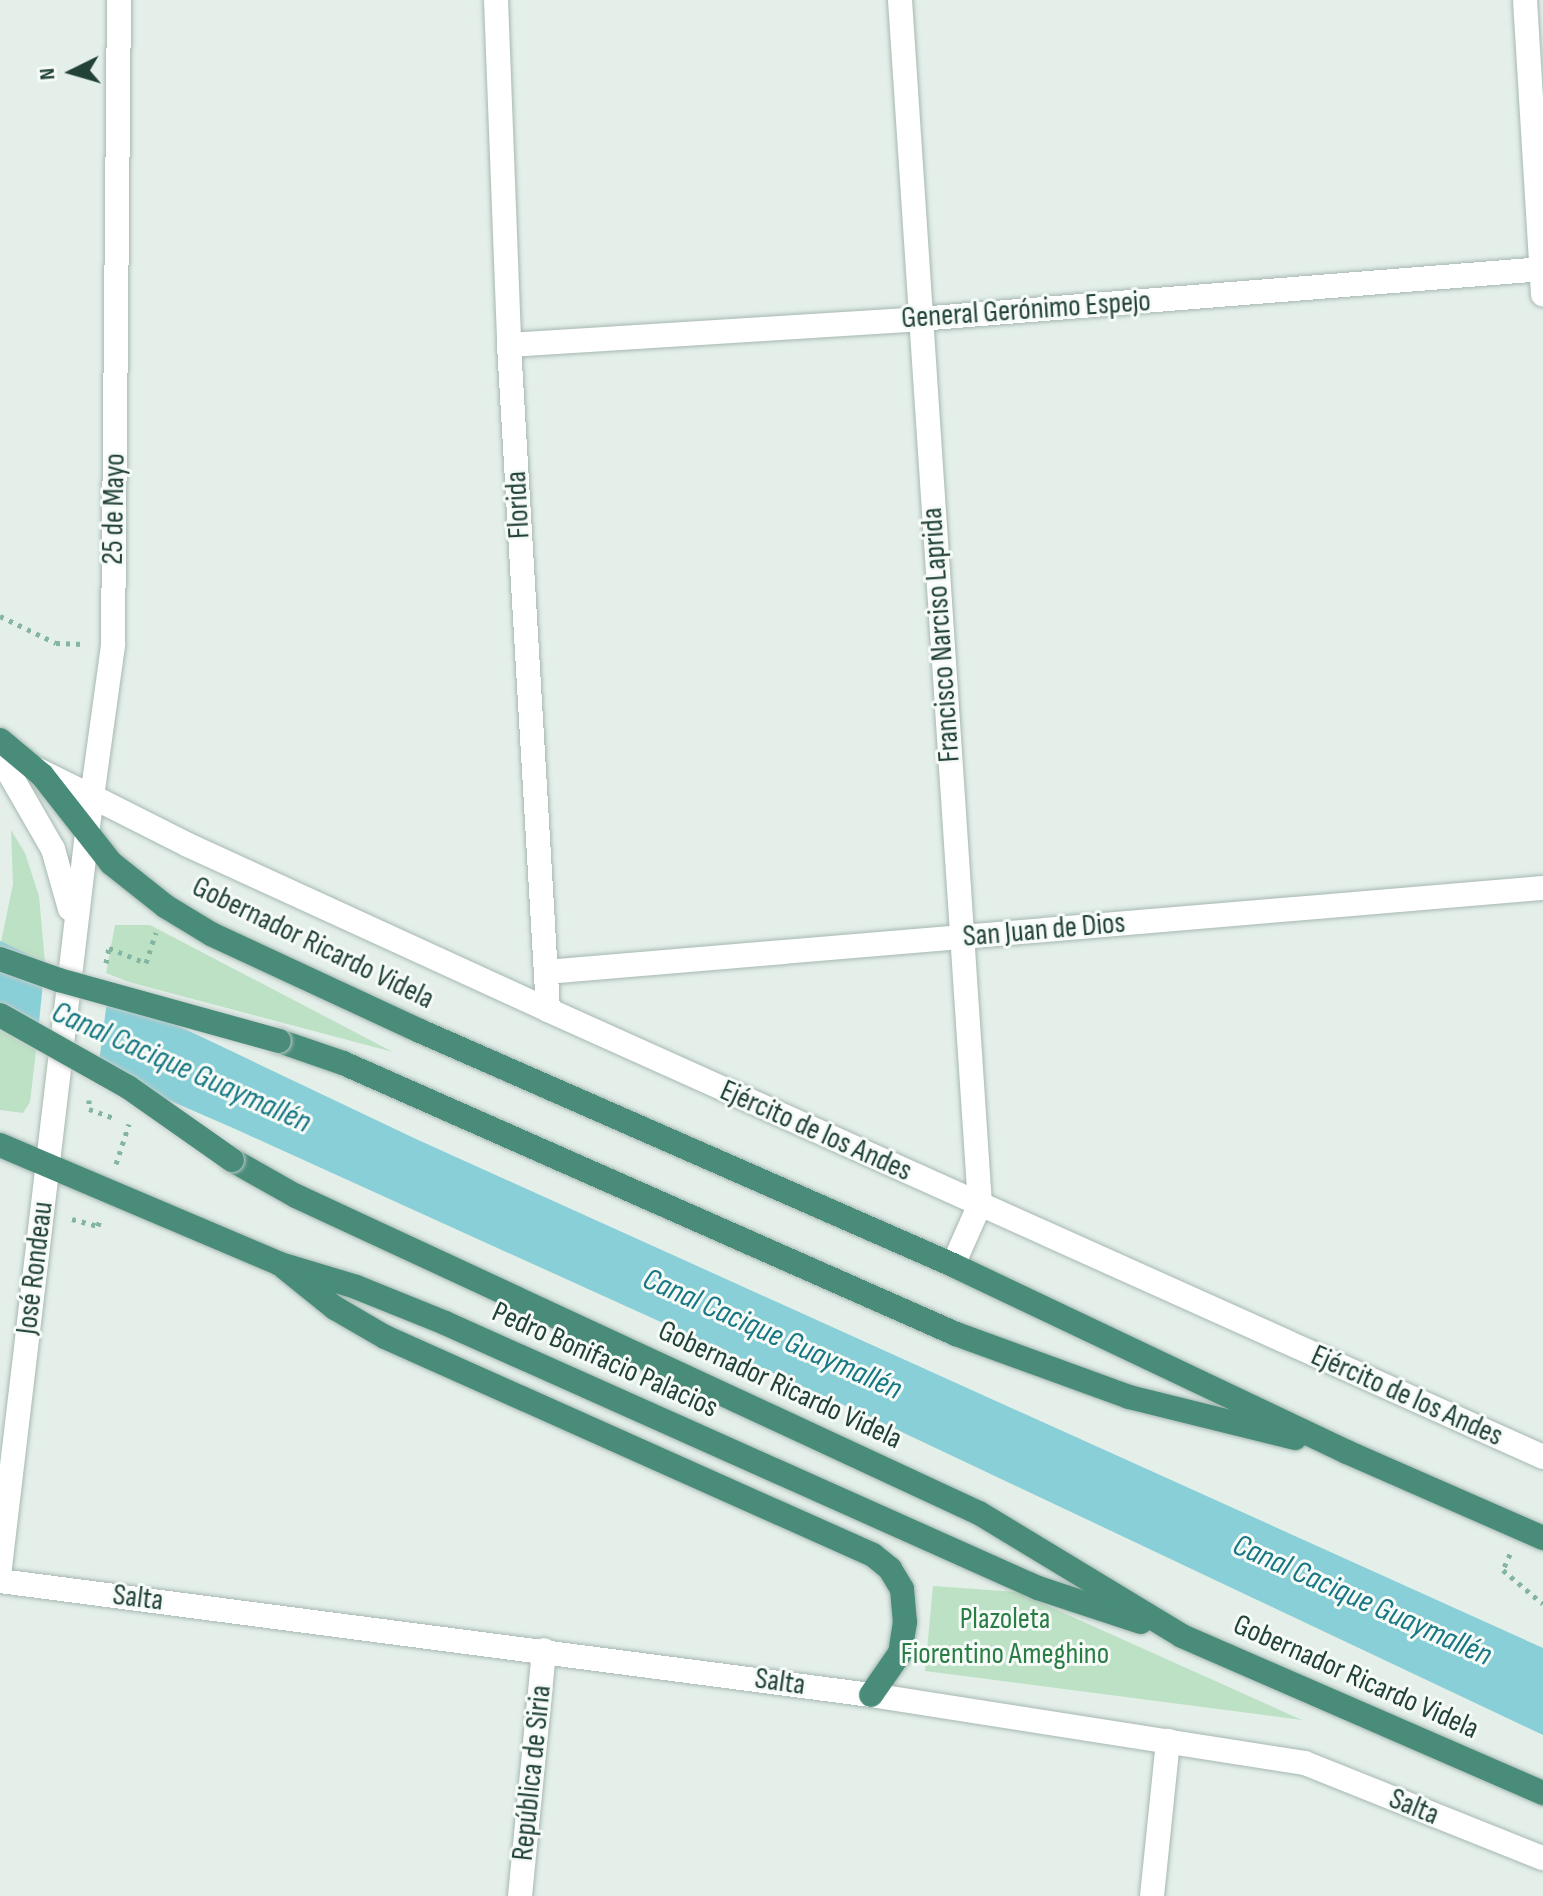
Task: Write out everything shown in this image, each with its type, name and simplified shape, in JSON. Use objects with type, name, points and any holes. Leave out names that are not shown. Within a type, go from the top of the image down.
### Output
[{"type":"highway","name":"Gobernador Ricardo Videla","points":[[0,740],[36,769],[111,863],[165,906],[211,934],[420,1031],[953,1265],[1347,1452],[1543,1538]]},
{"type":"highway","name":"Gobernador Ricardo Videla","points":[[0,959],[59,980],[279,1041],[343,1063],[956,1334],[1129,1397],[1347,1452]]},
{"type":"highway","name":"Gobernador Ricardo Videla","points":[[0,1015],[128,1087],[232,1160],[296,1196],[979,1513],[1182,1636],[1543,1793]]},
{"type":"highway","name":"Pedro Bonifacio Palacios","points":[[0,1145],[280,1264],[343,1282],[445,1323],[1038,1588],[1182,1636]]},
{"type":"highway","points":[[280,1264],[335,1308],[385,1337],[873,1555],[890,1569],[902,1589],[905,1622],[900,1653],[871,1695]]},
{"type":"street","name":"25 de Mayo","points":[[63,1016],[113,645],[119,0]]},
{"type":"street","name":"Florida","points":[[496,0],[509,345],[548,1010]]},
{"type":"street","name":"Francisco Narciso Laprida","points":[[900,0],[980,1204],[953,1265]]},
{"type":"street","points":[[1525,0],[1543,294]]},
{"type":"street","name":"General Gerónimo Espejo","points":[[509,345],[919,319],[1542,269]]},
{"type":"street","points":[[0,757],[53,849],[73,927]]},
{"type":"street","name":"Ejército de los Andes","points":[[36,769],[188,845],[548,1010],[1543,1457]]},
{"type":"street","name":"San Juan de Dios","points":[[546,972],[1543,888]]},
{"type":"street","name":"José Rondeau","points":[[0,1567],[63,1016]]},
{"type":"street","name":"Salta","points":[[0,1581],[871,1695],[1305,1763],[1543,1858]]},
{"type":"street","name":"República de Siria","points":[[520,1896],[544,1650]]},
{"type":"street","points":[[1152,1896],[1168,1741]]},
{"type":"path","points":[[0,616],[56,643],[113,645]]},
{"type":"path","points":[[104,976],[109,948],[146,963],[165,906]]},
{"type":"path","points":[[1520,1529],[1503,1570],[1543,1604]]},
{"type":"green space","points":[[11,830],[25,853],[39,896],[45,963],[1,942],[13,884]]},
{"type":"green space","points":[[115,925],[150,925],[393,1052],[129,982],[106,973]]},
{"type":"green space","points":[[0,1027],[37,1042],[30,1102],[23,1113],[0,1110]]},
{"type":"green space","name":"Plazoleta Fiorentino Ameghino","points":[[933,1586],[1017,1592],[1302,1720],[925,1671]]},
{"type":"water","name":"Canal Cacique Guaymallén","points":[[0,941],[416,1139],[1543,1648],[1543,1735],[868,1416],[233,1128],[0,1027]]},
{"type":"pier","points":[[45,963],[108,993],[98,1070],[37,1042]]}]
